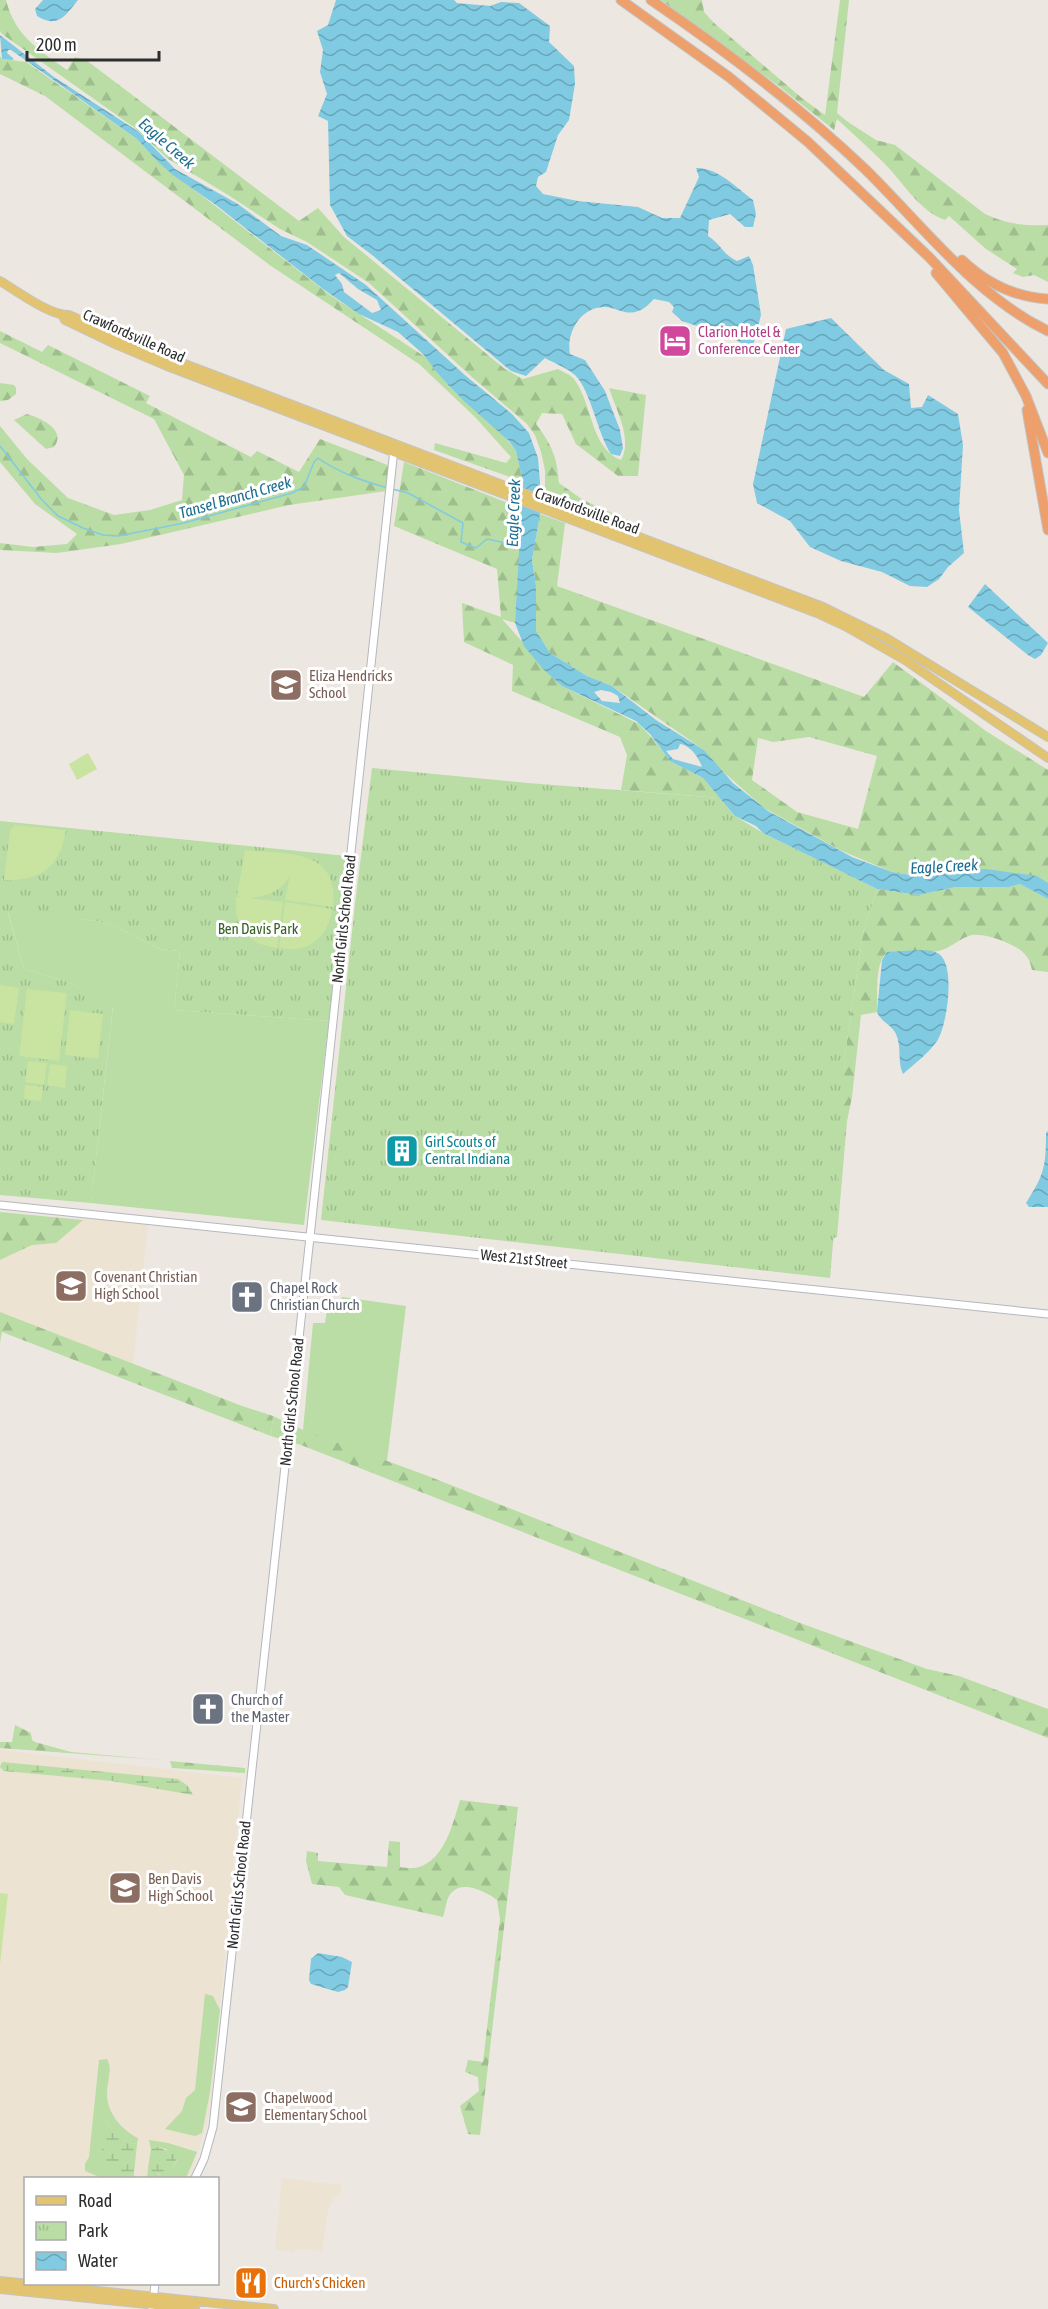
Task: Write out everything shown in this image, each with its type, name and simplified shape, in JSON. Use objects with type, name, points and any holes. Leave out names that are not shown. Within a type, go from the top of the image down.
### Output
[{"type":"highway","points":[[621,0],[764,104],[845,176],[929,257],[1048,384]]},
{"type":"highway","points":[[651,0],[710,41],[784,98],[864,168],[984,289],[1012,310],[1048,331]]},
{"type":"highway","points":[[902,206],[969,267],[987,280],[1016,293],[1048,298]]},
{"type":"highway","points":[[906,236],[993,339],[1015,374],[1048,453]]},
{"type":"highway","points":[[1015,374],[1028,418],[1048,531]]},
{"type":"main road","name":"Crawfordsville Road","points":[[0,281],[63,316],[65,320],[150,360],[500,488],[844,626],[905,660],[1048,758]]},
{"type":"main road","name":"North Girls School Road","points":[[195,2177],[213,2127],[394,448]]},
{"type":"main road","name":"Crawfordsville Road","points":[[552,508],[781,590],[834,612],[891,641],[1048,737]]},
{"type":"main road","name":"West 21st Street","points":[[0,1205],[1048,1314]]},
{"type":"main road","points":[[0,2281],[24,2285]]},
{"type":"main road","points":[[26,2285],[152,2304],[274,2309]]},
{"type":"main road","points":[[152,2304],[155,2285]]},
{"type":"main road","points":[[0,2289],[195,2309]]},
{"type":"shaded area","name":"Covenant Christian High School","points":[[84,1218],[148,1225],[133,1364],[0,1312],[0,1260],[32,1245],[56,1243]]},
{"type":"shaded area","points":[[0,1750],[242,1778],[210,2112],[192,2172],[190,2177],[24,2177],[24,2279],[0,2277]]},
{"type":"shaded area","points":[[282,2178],[341,2185],[341,2192],[333,2200],[328,2210],[322,2251],[275,2250]]},
{"type":"shaded area","points":[[77,2285],[149,2285],[148,2292]]},
{"type":"green space","points":[[0,0],[6,0],[15,23],[29,41],[67,70],[75,57],[86,60],[299,221],[318,208],[344,237],[505,369],[523,379],[558,369],[571,376],[580,389],[603,446],[621,460],[624,452],[624,434],[609,388],[646,395],[638,476],[618,476],[576,444],[562,414],[542,413],[536,424],[553,452],[559,483],[583,500],[637,524],[638,529],[545,491],[545,470],[541,452],[535,435],[527,424],[369,283],[307,242],[280,229],[168,159],[135,128],[2,34],[0,31]]},
{"type":"green space","points":[[661,0],[702,0],[704,12],[714,23],[825,115],[840,0],[849,0],[837,113],[876,140],[895,145],[985,214],[1016,224],[1048,225],[1048,282],[1034,275],[1023,277],[1013,273],[1017,269],[986,249],[949,216],[945,220],[919,203],[884,163],[837,119],[834,130],[780,87]]},
{"type":"green space","points":[[0,56],[2,59],[26,62],[137,139],[156,160],[330,295],[427,358],[439,375],[502,433],[516,451],[523,483],[434,450],[435,443],[506,463],[511,457],[475,417],[419,364],[271,266],[45,96],[0,74]]},
{"type":"green space","points":[[0,331],[42,352],[48,345],[150,396],[146,403],[251,457],[257,451],[299,472],[320,439],[390,466],[386,491],[289,505],[121,544],[57,553],[0,550],[0,543],[33,547],[67,544],[77,534],[35,504],[0,462],[0,426],[27,459],[68,498],[114,515],[150,510],[182,500],[184,475],[154,419],[0,343]]},
{"type":"green space","points":[[0,383],[14,385],[16,394],[8,400],[0,401]]},
{"type":"green space","points":[[27,414],[39,418],[55,430],[57,441],[54,447],[46,449],[14,420]]},
{"type":"green space","points":[[404,462],[523,509],[515,623],[502,619],[562,686],[639,724],[670,761],[703,778],[720,798],[621,790],[627,755],[620,737],[512,691],[513,665],[464,642],[462,603],[501,617],[497,569],[394,526]]},
{"type":"green space","points":[[540,514],[565,523],[557,586],[864,697],[893,662],[986,731],[1048,770],[1048,884],[917,876],[892,872],[842,851],[764,808],[718,767],[704,750],[612,686],[587,676],[550,653],[536,631],[536,586],[532,560]],"holes":[[[809,737],[877,756],[858,829],[797,812],[752,780],[758,738],[773,742]]]},
{"type":"green space","points":[[88,753],[97,769],[77,780],[69,764]]},
{"type":"green space","points":[[372,768],[720,798],[735,816],[763,833],[877,889],[863,933],[845,1054],[841,1151],[830,1278],[321,1220]]},
{"type":"green space","name":"Ben Davis Park","points":[[0,821],[347,856],[329,1021],[174,1010],[180,951],[160,949],[110,924],[98,921],[8,913],[24,969],[68,982],[113,1005],[91,1203],[0,1195]]},
{"type":"green space","points":[[15,825],[66,830],[59,854],[46,870],[28,878],[4,880],[10,830]]},
{"type":"green space","points":[[245,850],[293,854],[319,864],[328,874],[333,888],[333,907],[285,900],[290,875],[287,881],[274,892],[251,898],[283,902],[277,948],[257,943],[244,933],[237,917],[236,897],[244,898],[237,896]]},
{"type":"green space","points":[[1020,884],[1048,899],[1048,972],[1032,970],[1027,957],[1010,944],[978,935],[968,936],[939,951],[887,952],[883,957],[878,972],[877,1012],[861,1015],[852,1097],[847,1121],[837,1237],[833,1238],[845,1054],[863,933],[877,889],[918,895],[956,887],[1009,887]]},
{"type":"green space","points":[[285,902],[332,909],[326,928],[315,942],[299,949],[279,948]]},
{"type":"green space","points":[[8,912],[98,921],[110,924],[160,949],[180,951],[174,1010],[329,1021],[304,1225],[91,1203],[113,1006],[68,982],[24,969]]},
{"type":"green space","points":[[0,985],[19,988],[14,1024],[0,1022]]},
{"type":"green space","points":[[27,989],[67,993],[59,1061],[19,1056]]},
{"type":"green space","points":[[70,1010],[103,1014],[98,1059],[65,1055]]},
{"type":"green space","points":[[28,1061],[47,1063],[44,1085],[25,1082]]},
{"type":"green space","points":[[50,1064],[67,1066],[65,1088],[47,1085]]},
{"type":"green space","points":[[25,1085],[43,1087],[41,1101],[24,1099]]},
{"type":"green space","points":[[0,1212],[83,1220],[56,1243],[32,1245],[0,1260]]},
{"type":"green space","points":[[342,1297],[406,1306],[387,1461],[304,1431],[301,1445],[271,1436],[273,1416],[303,1430],[313,1323],[325,1323],[328,1303],[341,1304]]},
{"type":"green space","points":[[0,1312],[273,1416],[271,1436],[2,1332],[0,1343]]},
{"type":"green space","points":[[303,1430],[428,1476],[800,1623],[927,1669],[959,1676],[1048,1709],[1048,1738],[301,1445]]},
{"type":"green space","points":[[15,1725],[31,1733],[32,1740],[35,1742],[71,1752],[162,1760],[0,1748],[0,1742],[12,1742]]},
{"type":"green space","points":[[170,1761],[245,1768],[245,1773],[172,1768]]},
{"type":"green space","points":[[2,1762],[178,1779],[188,1786],[193,1795],[112,1781],[4,1771],[0,1767]]},
{"type":"green space","points":[[460,1800],[518,1807],[480,2135],[468,2134],[460,2106],[479,2091],[478,2077],[465,2072],[468,2060],[483,2062],[500,1919],[497,1900],[479,1890],[458,1888],[448,1898],[443,1917],[345,1895],[339,1887],[312,1884],[306,1861],[307,1851],[318,1853],[318,1861],[387,1867],[389,1841],[400,1842],[400,1867],[419,1867],[428,1863],[442,1848]]},
{"type":"green space","points":[[0,1893],[8,1894],[0,1964]]},
{"type":"green space","points":[[205,1994],[213,1996],[220,2010],[210,2092],[202,2133],[195,2136],[165,2129],[182,2111],[186,2098],[195,2090]]},
{"type":"green space","points":[[107,2059],[110,2067],[107,2099],[112,2113],[120,2125],[138,2138],[137,2144],[121,2139],[106,2120],[129,2177],[100,2177],[85,2171],[85,2164],[89,2157],[99,2060]]},
{"type":"green space","points":[[105,2119],[118,2136],[137,2144],[134,2173],[130,2177],[125,2177],[109,2170],[102,2157]]},
{"type":"green space","points":[[149,2140],[197,2152],[186,2177],[147,2177],[148,2168],[159,2175],[171,2170],[177,2160],[166,2149],[155,2146],[151,2149]]},
{"type":"green space","points":[[155,2146],[179,2155],[171,2170],[163,2175],[154,2173],[148,2168],[151,2149]]},
{"type":"water","points":[[43,0],[78,0],[65,16],[56,21],[50,21],[37,16],[35,9]]},
{"type":"water","points":[[336,0],[454,0],[457,3],[490,6],[501,2],[519,3],[550,26],[549,42],[574,66],[575,84],[569,120],[558,135],[546,172],[538,177],[536,186],[543,194],[578,201],[638,207],[662,218],[680,218],[699,177],[696,168],[712,171],[733,184],[753,200],[756,214],[753,227],[745,227],[730,214],[709,220],[708,236],[732,258],[737,261],[749,256],[753,265],[761,315],[752,350],[733,338],[682,321],[672,312],[674,307],[669,302],[654,299],[643,309],[631,313],[603,307],[595,308],[581,317],[570,338],[570,354],[585,360],[605,391],[620,430],[623,448],[620,456],[611,454],[590,401],[575,375],[545,358],[526,376],[511,371],[347,236],[330,205],[328,121],[318,116],[327,94],[320,72],[323,50],[317,31],[328,25]]},
{"type":"water","name":"Eagle Creek","points":[[0,35],[54,77],[139,132],[175,169],[238,204],[281,236],[307,245],[366,285],[466,376],[512,414],[529,433],[538,458],[540,514],[532,560],[536,586],[536,631],[550,653],[587,676],[612,686],[656,720],[704,750],[733,783],[768,811],[852,857],[892,872],[917,876],[959,869],[986,869],[1037,876],[1048,883],[1048,899],[1020,884],[1009,887],[956,887],[918,895],[877,889],[763,833],[756,826],[735,816],[703,778],[670,761],[650,734],[636,721],[562,686],[543,669],[524,646],[515,623],[523,483],[516,451],[509,441],[464,401],[423,354],[398,332],[359,314],[323,289],[216,205],[173,175],[137,139],[11,50],[7,53],[14,59],[2,59]],"holes":[[[339,273],[358,289],[377,300],[381,310],[372,313],[344,292],[342,284],[335,275]],[[601,690],[611,692],[618,696],[620,703],[602,701],[594,692]],[[680,744],[691,749],[702,767],[673,759],[666,751],[678,749]]]},
{"type":"water","points":[[831,318],[884,370],[909,384],[911,408],[922,407],[928,395],[958,414],[963,445],[959,510],[964,553],[948,567],[939,579],[927,587],[910,586],[882,572],[841,561],[810,547],[790,521],[757,503],[753,484],[786,329]]},
{"type":"water","points":[[985,584],[1048,643],[1041,655],[1035,659],[1028,655],[968,607]]},
{"type":"water","points":[[923,950],[935,952],[942,957],[946,966],[947,1008],[937,1041],[903,1074],[896,1034],[877,1012],[882,960],[887,952]]},
{"type":"water","points":[[1048,1131],[1048,1207],[1029,1207],[1026,1203],[1043,1170]]},
{"type":"water","points":[[318,1953],[342,1957],[352,1962],[348,1987],[345,1990],[338,1992],[311,1984],[309,1980],[311,1959]]},
{"type":"waterway","name":"Tansel Branch Creek","points":[[0,446],[42,500],[58,516],[103,535],[118,536],[184,523],[292,493],[304,487],[314,462],[318,458],[352,476],[388,488]]},
{"type":"waterway","name":"Tansel Branch Creek","points":[[392,489],[408,493],[463,523],[461,542],[476,548],[487,539],[521,546]]},
{"type":"place","name":"Clarion Hotel & Conference Center","points":[[675,341]]},
{"type":"place","name":"Eliza Hendricks School","points":[[286,685]]},
{"type":"place","name":"Girl Scouts of Central Indiana","points":[[402,1151]]},
{"type":"place","name":"Covenant Christian High School","points":[[71,1286]]},
{"type":"place","name":"Chapel Rock Christian Church","points":[[247,1297]]},
{"type":"place","name":"Church of the Master","points":[[208,1709]]},
{"type":"place","name":"Ben Davis High School","points":[[125,1888]]},
{"type":"place","name":"Chapelwood Elementary School","points":[[241,2107]]},
{"type":"place","name":"Church's Chicken","points":[[251,2283]]}]
